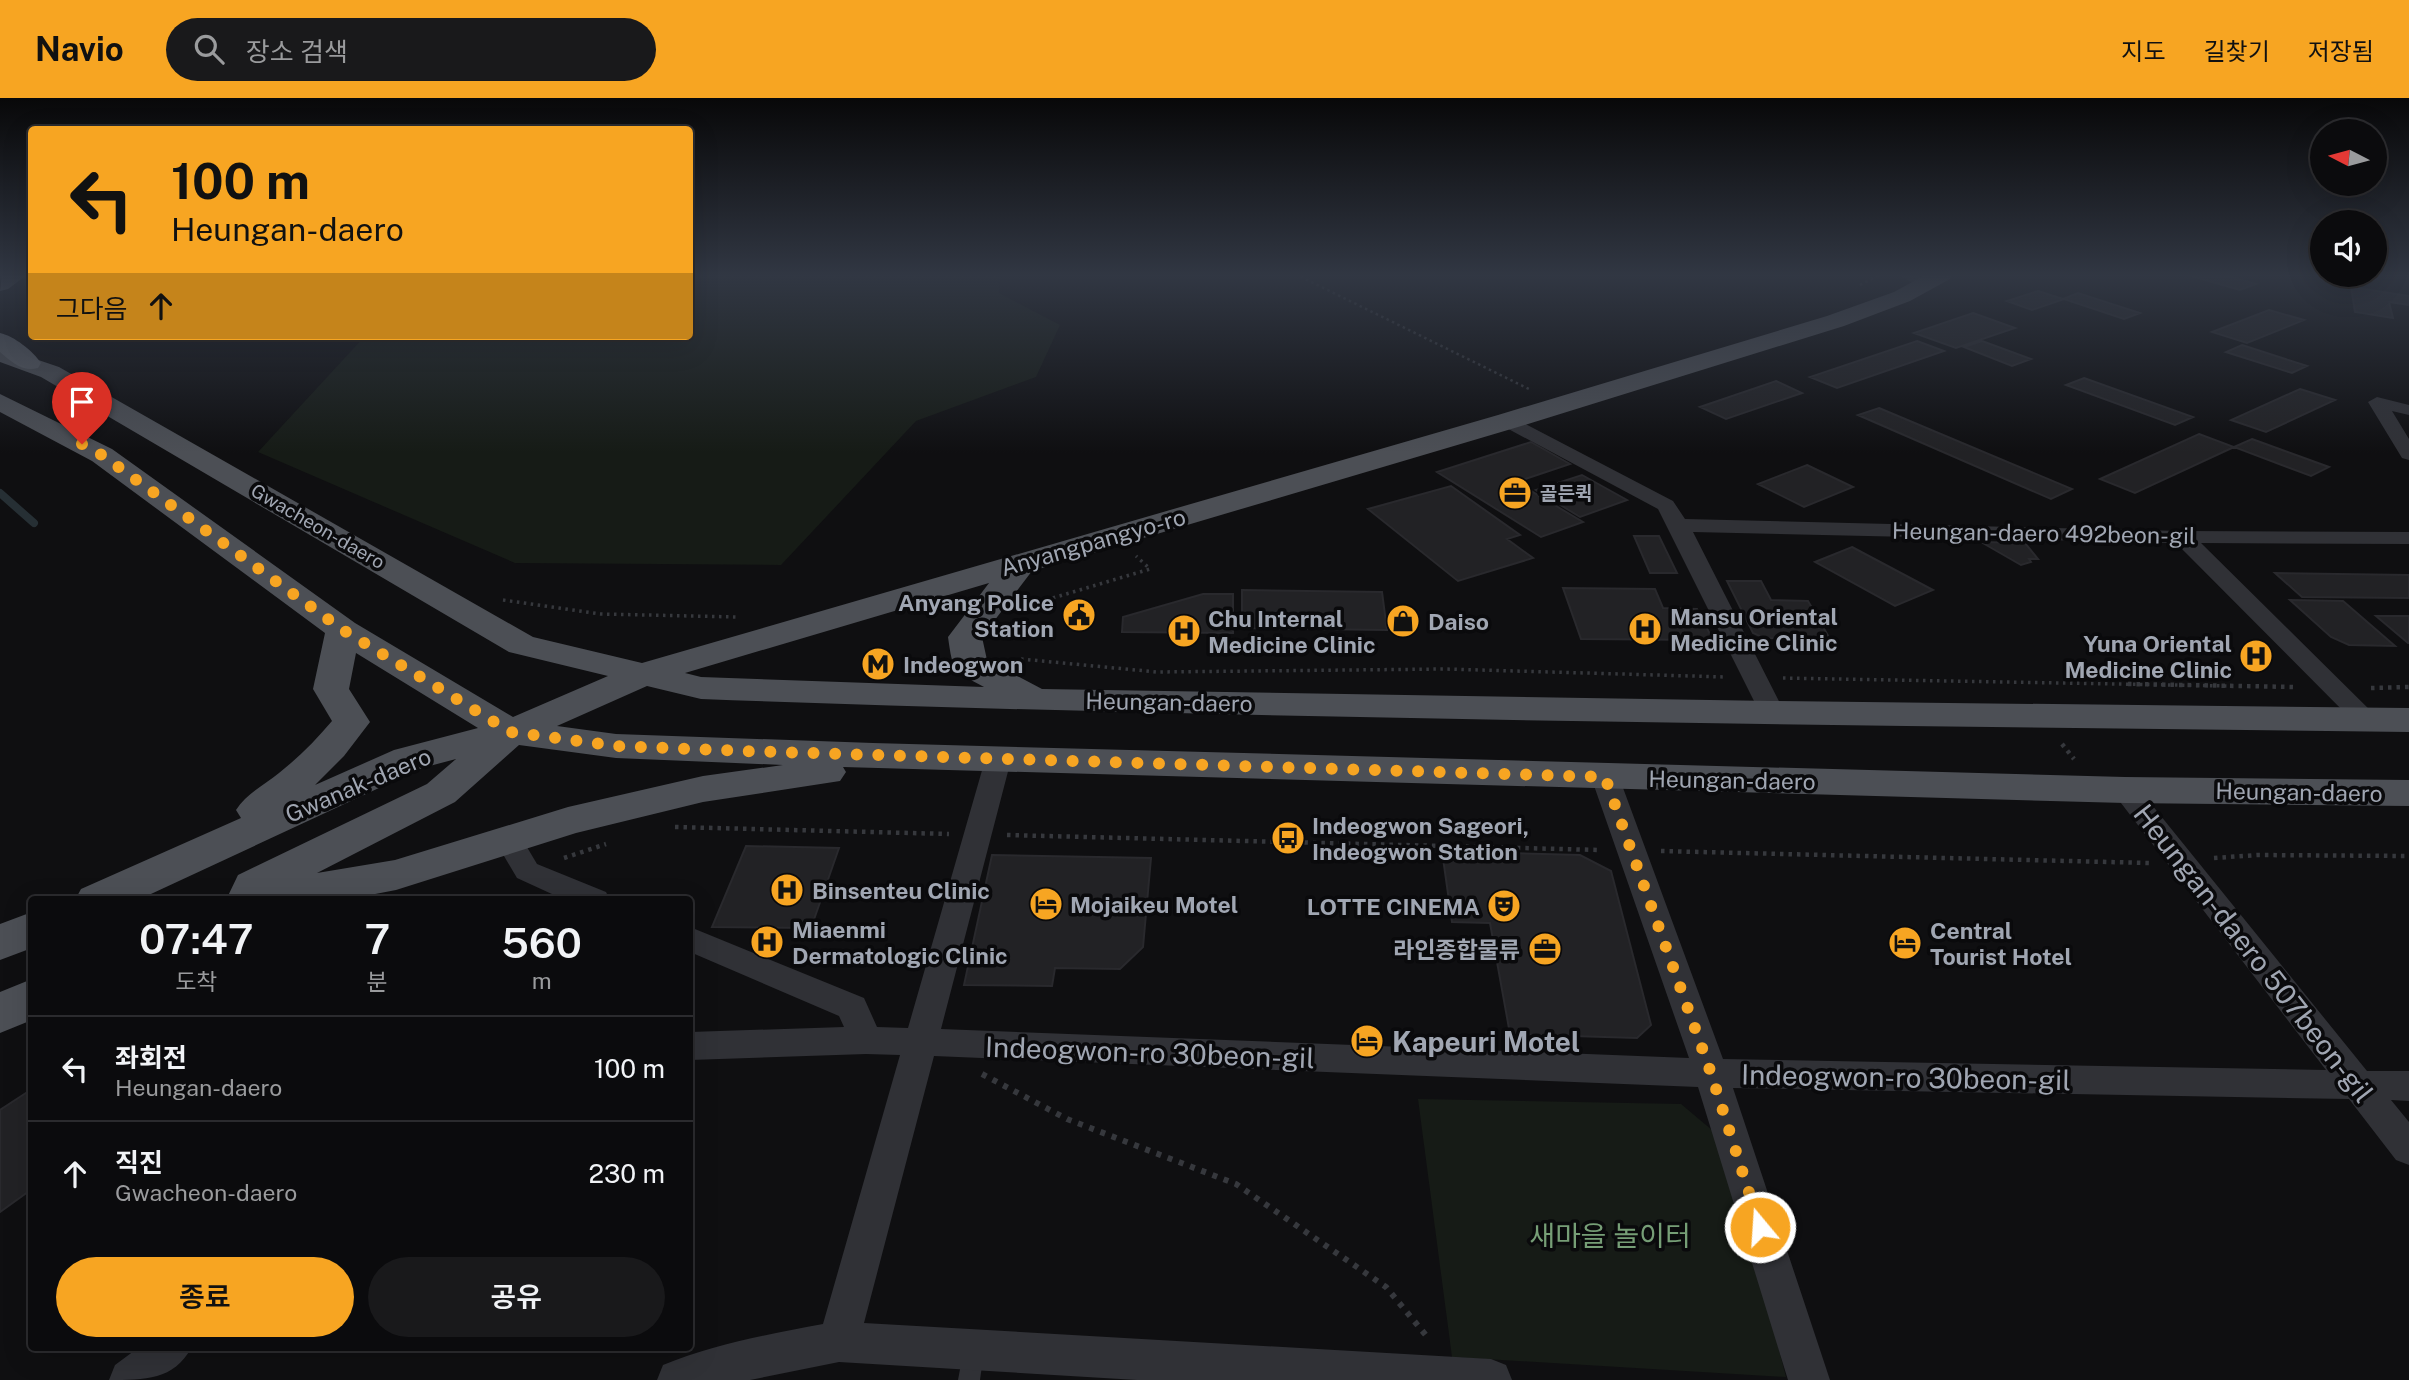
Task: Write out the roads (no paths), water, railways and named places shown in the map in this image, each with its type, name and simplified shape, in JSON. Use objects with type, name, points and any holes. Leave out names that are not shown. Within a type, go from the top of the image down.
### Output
[{"type":"highway","points":[[0,340],[15,359]]},
{"type":"main road","name":"Anyangpangyo-ro","points":[[511,732],[644,674],[1508,421],[1550,394],[1790,334]]},
{"type":"main road","name":"Gwacheon-daero","points":[[15,359],[50,372],[135,420],[521,645],[644,674]]},
{"type":"main road","points":[[0,402],[102,455],[343,630],[511,732]]},
{"type":"main road","points":[[1022,562],[965,637],[970,665],[1036,700]]},
{"type":"main road","points":[[183,861],[290,787],[335,743],[351,722],[331,689],[343,630]]},
{"type":"main road","name":"Heungan-daero","points":[[644,674],[701,688],[1036,700],[1772,713],[2409,720]]},
{"type":"main road","name":"Heungan-daero","points":[[511,732],[616,746],[927,758],[2125,790],[2409,793]]},
{"type":"main road","name":"Gwanak-daero","points":[[106,896],[408,759],[511,732]]},
{"type":"main road","name":"Gwanak-daero","points":[[234,896],[441,793],[511,732]]},
{"type":"main road","points":[[271,896],[518,855],[568,821],[703,789],[927,758]]},
{"type":"main road","points":[[0,943],[28,931]]},
{"type":"main road","points":[[0,1014],[28,1000]]},
{"type":"street","points":[[2409,410],[2377,402],[2409,454]]},
{"type":"street","points":[[1508,421],[1666,505],[1679,525],[1772,713]]},
{"type":"street","name":"Heungan-daero 492beon-gil","points":[[1679,525],[2182,537],[2409,538]]},
{"type":"street","points":[[2182,537],[2367,720]]},
{"type":"street","points":[[839,1342],[923,1043],[998,760]]},
{"type":"street","points":[[1605,777],[1711,1073],[1809,1380]]},
{"type":"street","name":"Heungan-daero 507beon-gil","points":[[2125,790],[2409,1149]]},
{"type":"street","points":[[518,855],[588,896]]},
{"type":"street","points":[[693,940],[852,1007],[866,1040]]},
{"type":"street","name":"Indeogwon-ro 30beon-gil","points":[[693,1046],[866,1040],[1711,1073],[2409,1086]]},
{"type":"street","points":[[678,1380],[765,1355],[839,1342],[971,1365],[1471,1379]]},
{"type":"street","points":[[130,1380],[166,1351]]},
{"type":"waterway","points":[[0,493],[34,523]]},
{"type":"place","name":"골든퀵","points":[[1515,493]]},
{"type":"place","name":"Anyang Police Station","points":[[1079,615]]},
{"type":"place","name":"Daiso","points":[[1403,621]]},
{"type":"place","name":"Mansu Oriental Medicine Clinic","points":[[1645,629]]},
{"type":"place","name":"Chu Internal Medicine Clinic","points":[[1184,631]]},
{"type":"place","name":"Yuna Oriental Medicine Clinic","points":[[2256,656]]},
{"type":"place","name":"Indeogwon","points":[[878,664]]},
{"type":"place","name":"Indeogwon Sageori, Indeogwon Station","points":[[1288,838]]},
{"type":"place","name":"Binsenteu Clinic","points":[[787,890]]},
{"type":"place","name":"Mojaikeu Motel","points":[[1046,904]]},
{"type":"place","name":"LOTTE CINEMA","points":[[1504,906]]},
{"type":"place","name":"Miaenmi Dermatologic Clinic","points":[[767,942]]},
{"type":"place","name":"Central Tourist Hotel","points":[[1905,943]]},
{"type":"place","name":"라인종합물류","points":[[1545,949]]},
{"type":"place","name":"Kapeuri Motel","points":[[1367,1041]]},
{"type":"park label","name":"새마을 놀이터","points":[[1610,1235]]}]
